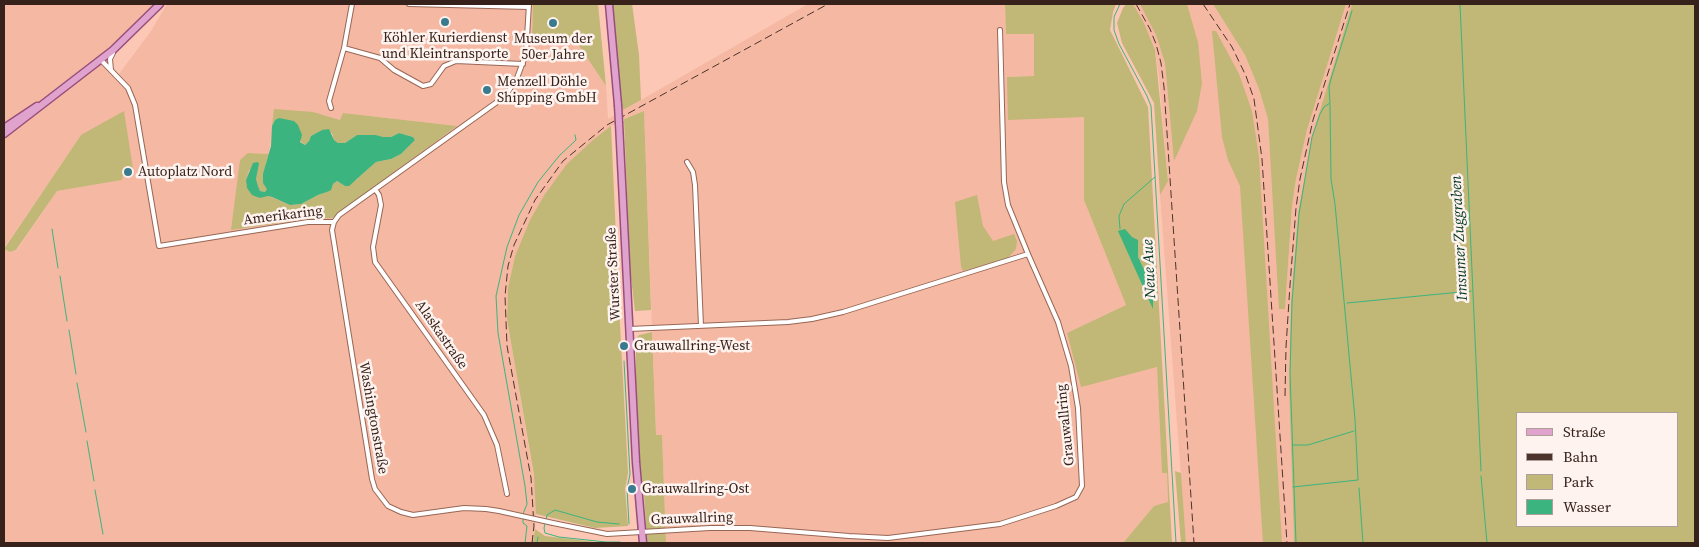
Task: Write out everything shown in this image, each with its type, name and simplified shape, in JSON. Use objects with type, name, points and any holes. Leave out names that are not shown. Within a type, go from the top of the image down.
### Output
[{"type":"main road","points":[[4,134],[114,50],[160,4]]},
{"type":"main road","name":"Wurster Straße","points":[[608,4],[618,105],[636,462],[643,543]]},
{"type":"main road","points":[[4,128],[28,111],[45,102]]},
{"type":"street","points":[[331,108],[329,101],[344,48],[352,4]]},
{"type":"street","points":[[409,4],[529,5]]},
{"type":"street","name":"Amerikaring","points":[[111,70],[128,88],[135,105],[159,246],[308,222],[334,222],[339,215],[497,102],[508,92],[524,64],[528,38],[529,5]]},
{"type":"street","points":[[629,329],[788,322],[828,316],[1028,254],[1008,204],[1004,182],[1000,30]]},
{"type":"street","points":[[344,48],[380,58],[394,70],[420,86],[427,86],[434,81],[444,66],[456,61],[524,64]]},
{"type":"street","points":[[111,70],[110,59],[114,50]]},
{"type":"street","points":[[101,60],[111,70]]},
{"type":"street","points":[[687,162],[693,172],[695,185],[701,326]]},
{"type":"street","name":"Alaskastraße","points":[[375,189],[379,195],[381,205],[373,247],[375,262],[484,415],[497,445],[506,494]]},
{"type":"street","name":"Washingtonstraße","points":[[334,222],[332,230],[335,254],[372,479],[375,489],[388,506],[407,514],[427,514],[464,508],[486,509],[607,534],[642,532]]},
{"type":"street","name":"Grauwallring","points":[[642,532],[750,528],[888,538],[1000,524],[1056,506],[1076,497],[1082,486],[1083,478],[1078,408],[1072,366],[1058,322],[1028,254]]},
{"type":"shaded area","points":[[4,4],[157,4],[104,55],[119,74],[151,31],[167,4],[533,5],[532,37],[574,38],[606,86],[608,119],[808,4],[1005,4],[1006,34],[1035,34],[1034,76],[1007,77],[1084,117],[1084,200],[1126,305],[1067,333],[1081,386],[1157,367],[1162,472],[1167,473],[1168,503],[1154,506],[1123,543],[666,543],[662,435],[656,435],[644,111],[620,120],[593,140],[530,220],[515,256],[508,288],[507,319],[536,491],[537,507],[533,543],[4,543],[4,249],[10,252],[17,250],[57,191],[122,180],[81,135],[4,248]],"holes":[[[275,110],[313,113],[341,120],[343,113],[456,126],[332,218],[306,219],[248,153],[269,154]]]},
{"type":"shaded area","points":[[1133,4],[1140,4],[1143,7],[1156,35],[1165,63],[1174,159],[1198,42],[1187,4],[1213,4],[1245,55],[1259,89],[1268,119],[1280,309],[1285,309],[1292,206],[1296,179],[1307,130],[1346,4],[1352,4],[1312,137],[1298,213],[1291,301],[1289,387],[1294,543],[1186,543],[1160,195],[1168,180],[1159,78],[1155,50],[1144,23]]},
{"type":"green space","points":[[533,4],[598,4],[606,86],[574,38],[532,37]]},
{"type":"green space","points":[[611,4],[632,4],[639,55],[641,100],[623,110]]},
{"type":"green space","points":[[1005,4],[1116,4],[1110,30],[1148,107],[1172,543],[1123,543],[1154,506],[1168,502],[1167,473],[1162,473],[1157,367],[1081,387],[1067,333],[1126,305],[1084,200],[1084,117],[1008,120],[1007,77],[1034,76],[1034,34],[1006,34]]},
{"type":"green space","points":[[1126,4],[1133,4],[1144,23],[1155,50],[1168,181],[1160,195],[1154,103],[1122,43],[1117,23]]},
{"type":"green space","points":[[1140,4],[1187,4],[1198,42],[1202,83],[1197,111],[1174,161],[1165,63],[1156,35]]},
{"type":"green space","points":[[1213,4],[1346,4],[1307,130],[1296,179],[1292,206],[1285,309],[1279,309],[1268,119],[1259,89],[1245,55]]},
{"type":"green space","points":[[1352,4],[1695,4],[1695,543],[1294,543],[1289,387],[1291,301],[1298,213],[1312,137]]},
{"type":"green space","points":[[1212,31],[1216,31],[1239,74],[1252,111],[1259,157],[1282,543],[1263,543],[1240,186],[1228,160],[1222,137]]},
{"type":"green space","points":[[274,109],[313,112],[340,120],[343,113],[457,126],[332,218],[306,219],[231,230],[240,160],[248,153],[269,154],[266,163],[267,189],[265,192],[260,191],[256,179],[259,164],[249,170],[246,180],[247,188],[259,198],[268,196],[290,205],[301,204],[327,192],[337,181],[345,186],[356,180],[376,162],[391,159],[401,154],[415,140],[413,137],[399,133],[391,137],[357,135],[345,143],[338,143],[334,140],[332,133],[322,130],[311,136],[305,145],[275,120],[272,126]]},
{"type":"green space","points":[[124,111],[133,169],[124,171],[122,180],[57,191],[16,250],[10,252],[4,249],[81,135]]},
{"type":"green space","points":[[644,111],[651,310],[635,311],[630,269],[624,119]]},
{"type":"green space","points":[[611,126],[628,473],[625,489],[628,526],[595,528],[536,514],[534,475],[507,319],[508,288],[515,256],[530,220],[545,194],[567,164]]},
{"type":"green space","points":[[977,195],[983,226],[993,241],[1014,234],[1017,241],[1016,249],[1007,259],[963,271],[955,202]]},
{"type":"green space","points":[[652,332],[656,435],[662,435],[666,543],[647,543],[644,493],[641,482],[636,384],[636,339],[639,335]]},
{"type":"green space","points":[[1175,471],[1181,473],[1186,543],[1181,543]]},
{"type":"green space","points":[[535,529],[545,536],[603,543],[533,543]]},
{"type":"water","points":[[279,118],[294,121],[298,125],[302,135],[300,142],[305,145],[311,136],[322,130],[329,129],[334,140],[338,143],[345,143],[357,135],[391,137],[399,133],[413,137],[415,140],[401,154],[391,159],[376,162],[349,186],[345,186],[337,181],[333,184],[331,190],[301,204],[290,205],[272,197],[260,198],[252,195],[247,188],[246,180],[253,163],[258,162],[256,179],[258,186],[260,191],[265,192],[267,189],[263,183],[263,174],[271,146],[272,126],[275,120]]},
{"type":"water","points":[[1125,229],[1132,237],[1138,240],[1138,257],[1147,276],[1147,284],[1153,297],[1153,309],[1118,231]]},
{"type":"waterway","name":"Neue Aue","points":[[1120,4],[1114,17],[1114,30],[1119,44],[1151,106],[1176,543]]},
{"type":"waterway","name":"Imsumer Zuggraben","points":[[1460,4],[1481,471]]},
{"type":"waterway","points":[[1296,543],[1290,373],[1292,302],[1299,214],[1312,137],[1320,114],[1324,107],[1330,103],[1329,87],[1352,11]]},
{"type":"waterway","points":[[1293,487],[1358,480],[1355,419],[1331,179],[1330,104]]},
{"type":"waterway","points":[[523,514],[527,504],[525,486],[498,333],[496,296],[507,247],[519,215],[538,182],[559,156],[576,140],[575,135]]},
{"type":"waterway","points":[[1120,229],[1119,216],[1124,204],[1155,177]]},
{"type":"waterway","points":[[52,229],[58,268]]},
{"type":"waterway","points":[[60,276],[67,321]]},
{"type":"waterway","points":[[1347,303],[1471,291]]},
{"type":"waterway","points":[[69,330],[76,374]]},
{"type":"waterway","points":[[624,361],[630,474],[627,489],[629,524]]},
{"type":"waterway","points":[[77,383],[86,432]]},
{"type":"waterway","points":[[1293,445],[1308,445],[1354,431]]},
{"type":"waterway","points":[[87,441],[94,481]]},
{"type":"waterway","name":"Imsumer Zuggraben","points":[[1481,476],[1487,543]]},
{"type":"waterway","points":[[1359,488],[1363,543]]},
{"type":"waterway","points":[[95,490],[103,534]]},
{"type":"waterway","points":[[619,524],[597,522],[555,510],[547,515],[544,528],[545,533],[559,537],[620,542]]},
{"type":"waterway","points":[[523,518],[523,523],[527,526],[525,543]]},
{"type":"waterway","points":[[537,543],[538,537]]},
{"type":"railway","points":[[532,543],[534,526],[531,478],[507,346],[505,296],[508,266],[514,245],[535,200],[563,161],[607,125],[828,4]]},
{"type":"railway","points":[[1136,4],[1156,44],[1164,87],[1194,543]]},
{"type":"railway","points":[[1203,4],[1232,47],[1246,76],[1254,99],[1262,159],[1287,543]]},
{"type":"railway","points":[[1285,396],[1290,285],[1300,179],[1313,120],[1350,4]]},
{"type":"place","name":"Köhler Kurierdienst und Kleintransporte","points":[[445,22]]},
{"type":"place","name":"Museum der 50er Jahre","points":[[553,23]]},
{"type":"place","name":"Menzell Döhle Shipping GmbH","points":[[487,90]]},
{"type":"place","name":"Autoplatz Nord","points":[[128,172]]},
{"type":"place","name":"Grauwallring-West","points":[[624,346]]},
{"type":"place","name":"Grauwallring-Ost","points":[[632,489]]}]
